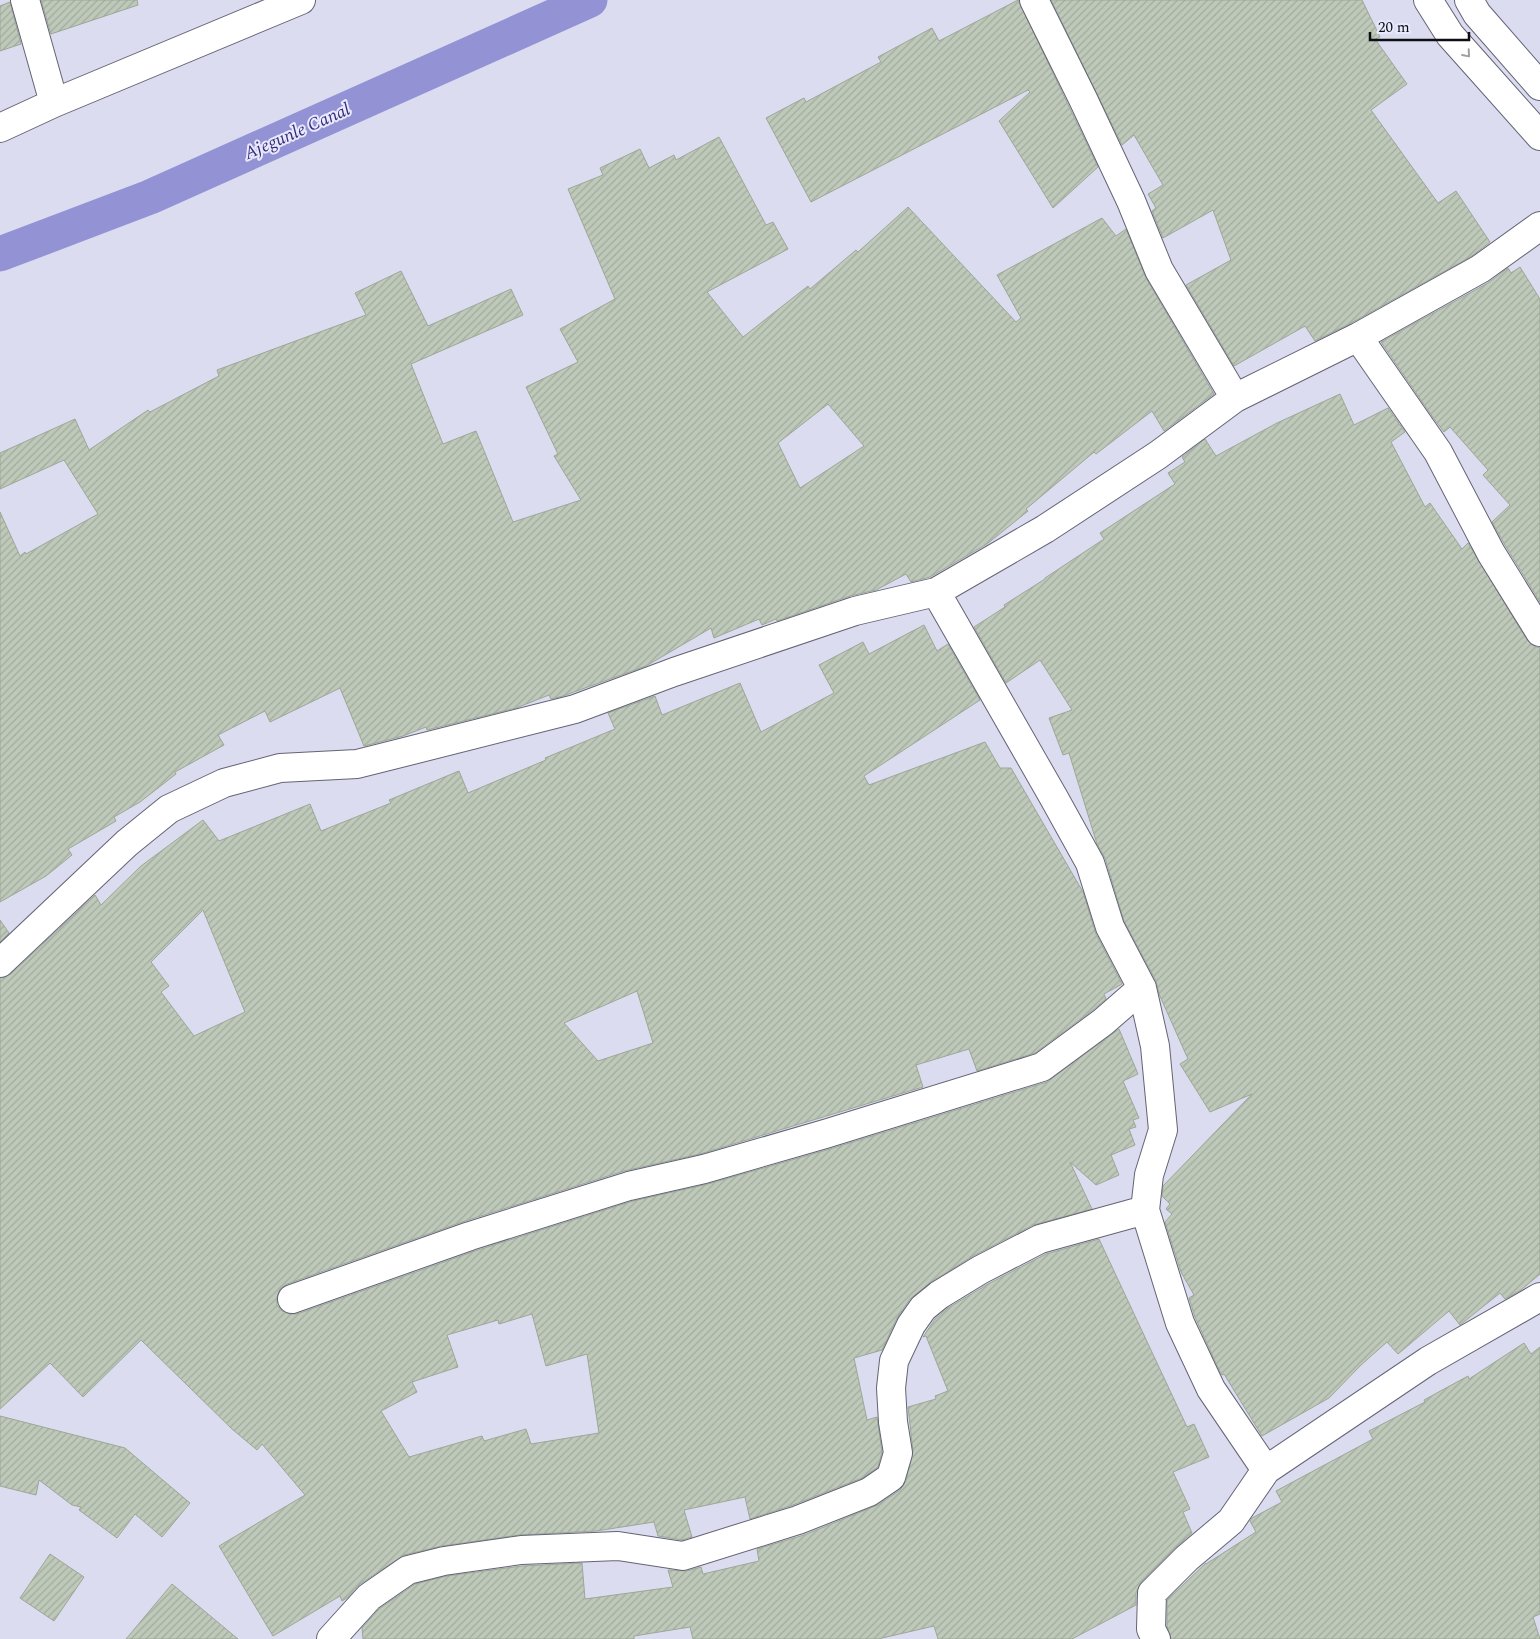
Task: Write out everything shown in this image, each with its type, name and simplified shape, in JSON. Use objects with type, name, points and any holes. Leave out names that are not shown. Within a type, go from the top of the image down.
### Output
[{"type":"street","points":[[25,0],[54,103]]},
{"type":"street","points":[[0,128],[54,103],[301,0]]},
{"type":"street","points":[[1034,0],[1123,184],[1159,270],[1235,398]]},
{"type":"street","points":[[1428,0],[1450,34],[1540,136]]},
{"type":"street","points":[[1469,0],[1477,14],[1540,86]]},
{"type":"street","points":[[0,963],[134,837],[169,809],[224,784],[280,768],[357,764],[575,709],[674,672],[855,611],[936,592],[1045,529],[1158,455],[1235,398],[1358,337],[1480,269],[1540,226]]},
{"type":"street","points":[[1358,337],[1438,452],[1491,553],[1540,632]]},
{"type":"street","points":[[936,592],[1090,863],[1110,927],[1142,988],[1155,1046],[1163,1130],[1149,1175],[1145,1210],[1184,1332],[1211,1390],[1266,1470]]},
{"type":"street","points":[[292,1299],[488,1230],[629,1186],[704,1169],[1042,1067],[1102,1022],[1142,988]]},
{"type":"street","points":[[331,1639],[369,1598],[408,1570],[444,1561],[521,1550],[618,1546],[683,1556],[798,1520],[870,1492],[891,1477],[898,1453],[893,1422],[891,1388],[894,1361],[911,1325],[924,1308],[939,1295],[980,1270],[1040,1239],[1145,1210]]},
{"type":"street","points":[[1156,1639],[1151,1629],[1152,1593],[1186,1558],[1231,1521],[1266,1470],[1428,1361],[1540,1297]]},
{"type":"building","points":[[41,0],[137,0],[138,5],[51,34]]},
{"type":"building","points":[[1018,0],[1098,167],[1053,208],[999,121],[1030,92],[1028,90],[811,202],[766,118],[804,98],[806,102],[881,62],[878,57],[932,28],[939,41]]},
{"type":"building","points":[[1051,0],[1362,0],[1380,37],[1375,39],[1407,84],[1371,110],[1438,203],[1456,191],[1490,242],[1472,256],[1315,341],[1305,326],[1234,366],[1186,285],[1231,260],[1213,210],[1163,238],[1152,211],[1156,208],[1148,194],[1163,185],[1134,135],[1122,145]]},
{"type":"building","points":[[10,2],[21,44],[0,51],[0,6]]},
{"type":"building","points":[[719,137],[766,225],[773,222],[788,249],[707,292],[743,337],[808,286],[810,289],[856,250],[858,252],[908,207],[1016,322],[1021,318],[997,275],[1102,218],[1116,236],[1126,229],[1146,278],[1214,394],[1164,431],[1152,411],[1096,454],[1094,452],[1026,509],[1028,511],[987,544],[930,577],[911,582],[906,574],[876,590],[850,596],[762,625],[759,619],[714,638],[711,628],[646,666],[563,696],[551,699],[549,695],[516,708],[427,730],[426,727],[403,736],[364,746],[340,688],[270,722],[265,711],[218,735],[224,745],[175,772],[176,774],[140,802],[114,817],[116,821],[68,849],[72,855],[46,876],[0,902],[0,512],[20,556],[98,514],[64,460],[0,489],[0,453],[75,419],[89,450],[148,410],[150,412],[219,376],[217,370],[366,315],[355,293],[401,271],[428,326],[511,289],[523,315],[411,364],[443,444],[476,431],[513,522],[581,500],[554,456],[558,454],[526,387],[578,362],[560,329],[615,299],[568,189],[603,175],[600,168],[640,149],[649,168],[674,155],[676,160]],"holes":[[[828,404],[864,446],[800,488],[778,443]]]},
{"type":"building","points":[[1520,267],[1540,299],[1540,602],[1492,522],[1510,505],[1483,475],[1488,470],[1450,427],[1444,432],[1381,342],[1488,283],[1508,268],[1511,273]]},
{"type":"building","points":[[1340,394],[1354,425],[1388,408],[1405,432],[1391,442],[1425,507],[1430,503],[1462,549],[1468,543],[1527,640],[1532,645],[1540,648],[1540,1274],[1521,1290],[1505,1299],[1500,1293],[1460,1325],[1449,1311],[1398,1354],[1387,1342],[1361,1365],[1329,1398],[1262,1436],[1224,1374],[1222,1375],[1220,1372],[1195,1317],[1189,1298],[1194,1295],[1181,1272],[1165,1222],[1172,1214],[1166,1209],[1170,1204],[1162,1196],[1163,1186],[1252,1094],[1210,1112],[1180,1064],[1188,1059],[1159,994],[1156,981],[1124,921],[1105,858],[1097,844],[1069,753],[1063,755],[1049,718],[1072,710],[1040,660],[1006,683],[974,627],[1104,539],[1100,533],[1175,484],[1168,473],[1185,462],[1182,457],[1205,439],[1216,456],[1277,423]]},
{"type":"building","points":[[924,625],[937,651],[948,644],[980,700],[864,776],[869,785],[985,742],[1000,768],[1011,768],[1083,892],[1096,934],[1122,984],[1104,994],[1106,999],[1035,1053],[977,1071],[969,1049],[916,1065],[923,1087],[700,1154],[624,1171],[465,1221],[287,1284],[280,1289],[277,1305],[282,1311],[297,1314],[475,1251],[633,1201],[708,1184],[830,1149],[1047,1082],[1119,1029],[1138,1074],[1123,1081],[1139,1118],[1133,1120],[1136,1127],[1129,1129],[1135,1145],[1111,1155],[1119,1175],[1096,1185],[1070,1162],[1092,1209],[1033,1225],[973,1256],[931,1282],[910,1299],[897,1318],[882,1350],[854,1358],[867,1420],[877,1417],[882,1452],[878,1467],[862,1478],[793,1505],[750,1519],[745,1497],[684,1510],[692,1537],[682,1540],[658,1536],[654,1522],[596,1531],[519,1535],[442,1546],[404,1555],[360,1584],[347,1598],[342,1601],[340,1596],[273,1636],[219,1546],[305,1495],[262,1444],[257,1450],[232,1429],[141,1340],[83,1397],[50,1363],[0,1409],[0,978],[11,974],[95,895],[101,905],[141,866],[203,820],[219,841],[310,804],[321,831],[391,803],[389,800],[459,771],[468,793],[615,729],[608,713],[655,696],[662,715],[740,683],[761,732],[834,693],[819,665],[863,642],[869,654]],"holes":[[[203,910],[245,1012],[194,1036],[161,992],[169,986],[151,962]],[[637,991],[653,1043],[598,1061],[564,1023]],[[532,1314],[546,1366],[587,1354],[599,1433],[531,1444],[526,1429],[484,1441],[482,1436],[409,1457],[381,1411],[417,1392],[412,1382],[458,1367],[447,1335],[498,1320],[499,1324]]]},
{"type":"building","points":[[0,920],[9,933],[0,942]]},
{"type":"building","points":[[1099,1239],[1187,1427],[1194,1424],[1209,1457],[1173,1472],[1190,1509],[1183,1512],[1192,1533],[1141,1582],[1136,1593],[1136,1605],[1072,1639],[938,1639],[934,1626],[878,1639],[693,1639],[690,1627],[634,1636],[634,1639],[363,1639],[362,1628],[379,1609],[415,1584],[447,1576],[522,1566],[582,1563],[585,1599],[673,1587],[668,1570],[687,1571],[701,1567],[703,1574],[759,1561],[757,1549],[804,1535],[878,1505],[900,1490],[906,1481],[913,1451],[908,1407],[936,1399],[935,1396],[948,1391],[926,1336],[923,1337],[935,1319],[948,1308],[988,1284],[1046,1254]]},
{"type":"building","points":[[1524,1343],[1531,1354],[1540,1347],[1540,1614],[1533,1617],[1540,1639],[1171,1639],[1167,1626],[1167,1600],[1206,1563],[1256,1532],[1250,1521],[1252,1518],[1282,1502],[1276,1491],[1373,1439],[1369,1431],[1425,1402],[1424,1400],[1468,1376],[1469,1379]]},
{"type":"building","points":[[0,1416],[125,1448],[190,1503],[162,1537],[135,1514],[117,1538],[79,1510],[81,1507],[72,1505],[39,1480],[36,1495],[0,1486]]},
{"type":"building","points":[[50,1554],[84,1577],[54,1621],[20,1598]]},
{"type":"building","points":[[172,1584],[238,1639],[126,1639]]},
{"type":"waterway","name":"Ajegunle Canal","points":[[0,254],[150,197],[590,0]]}]
